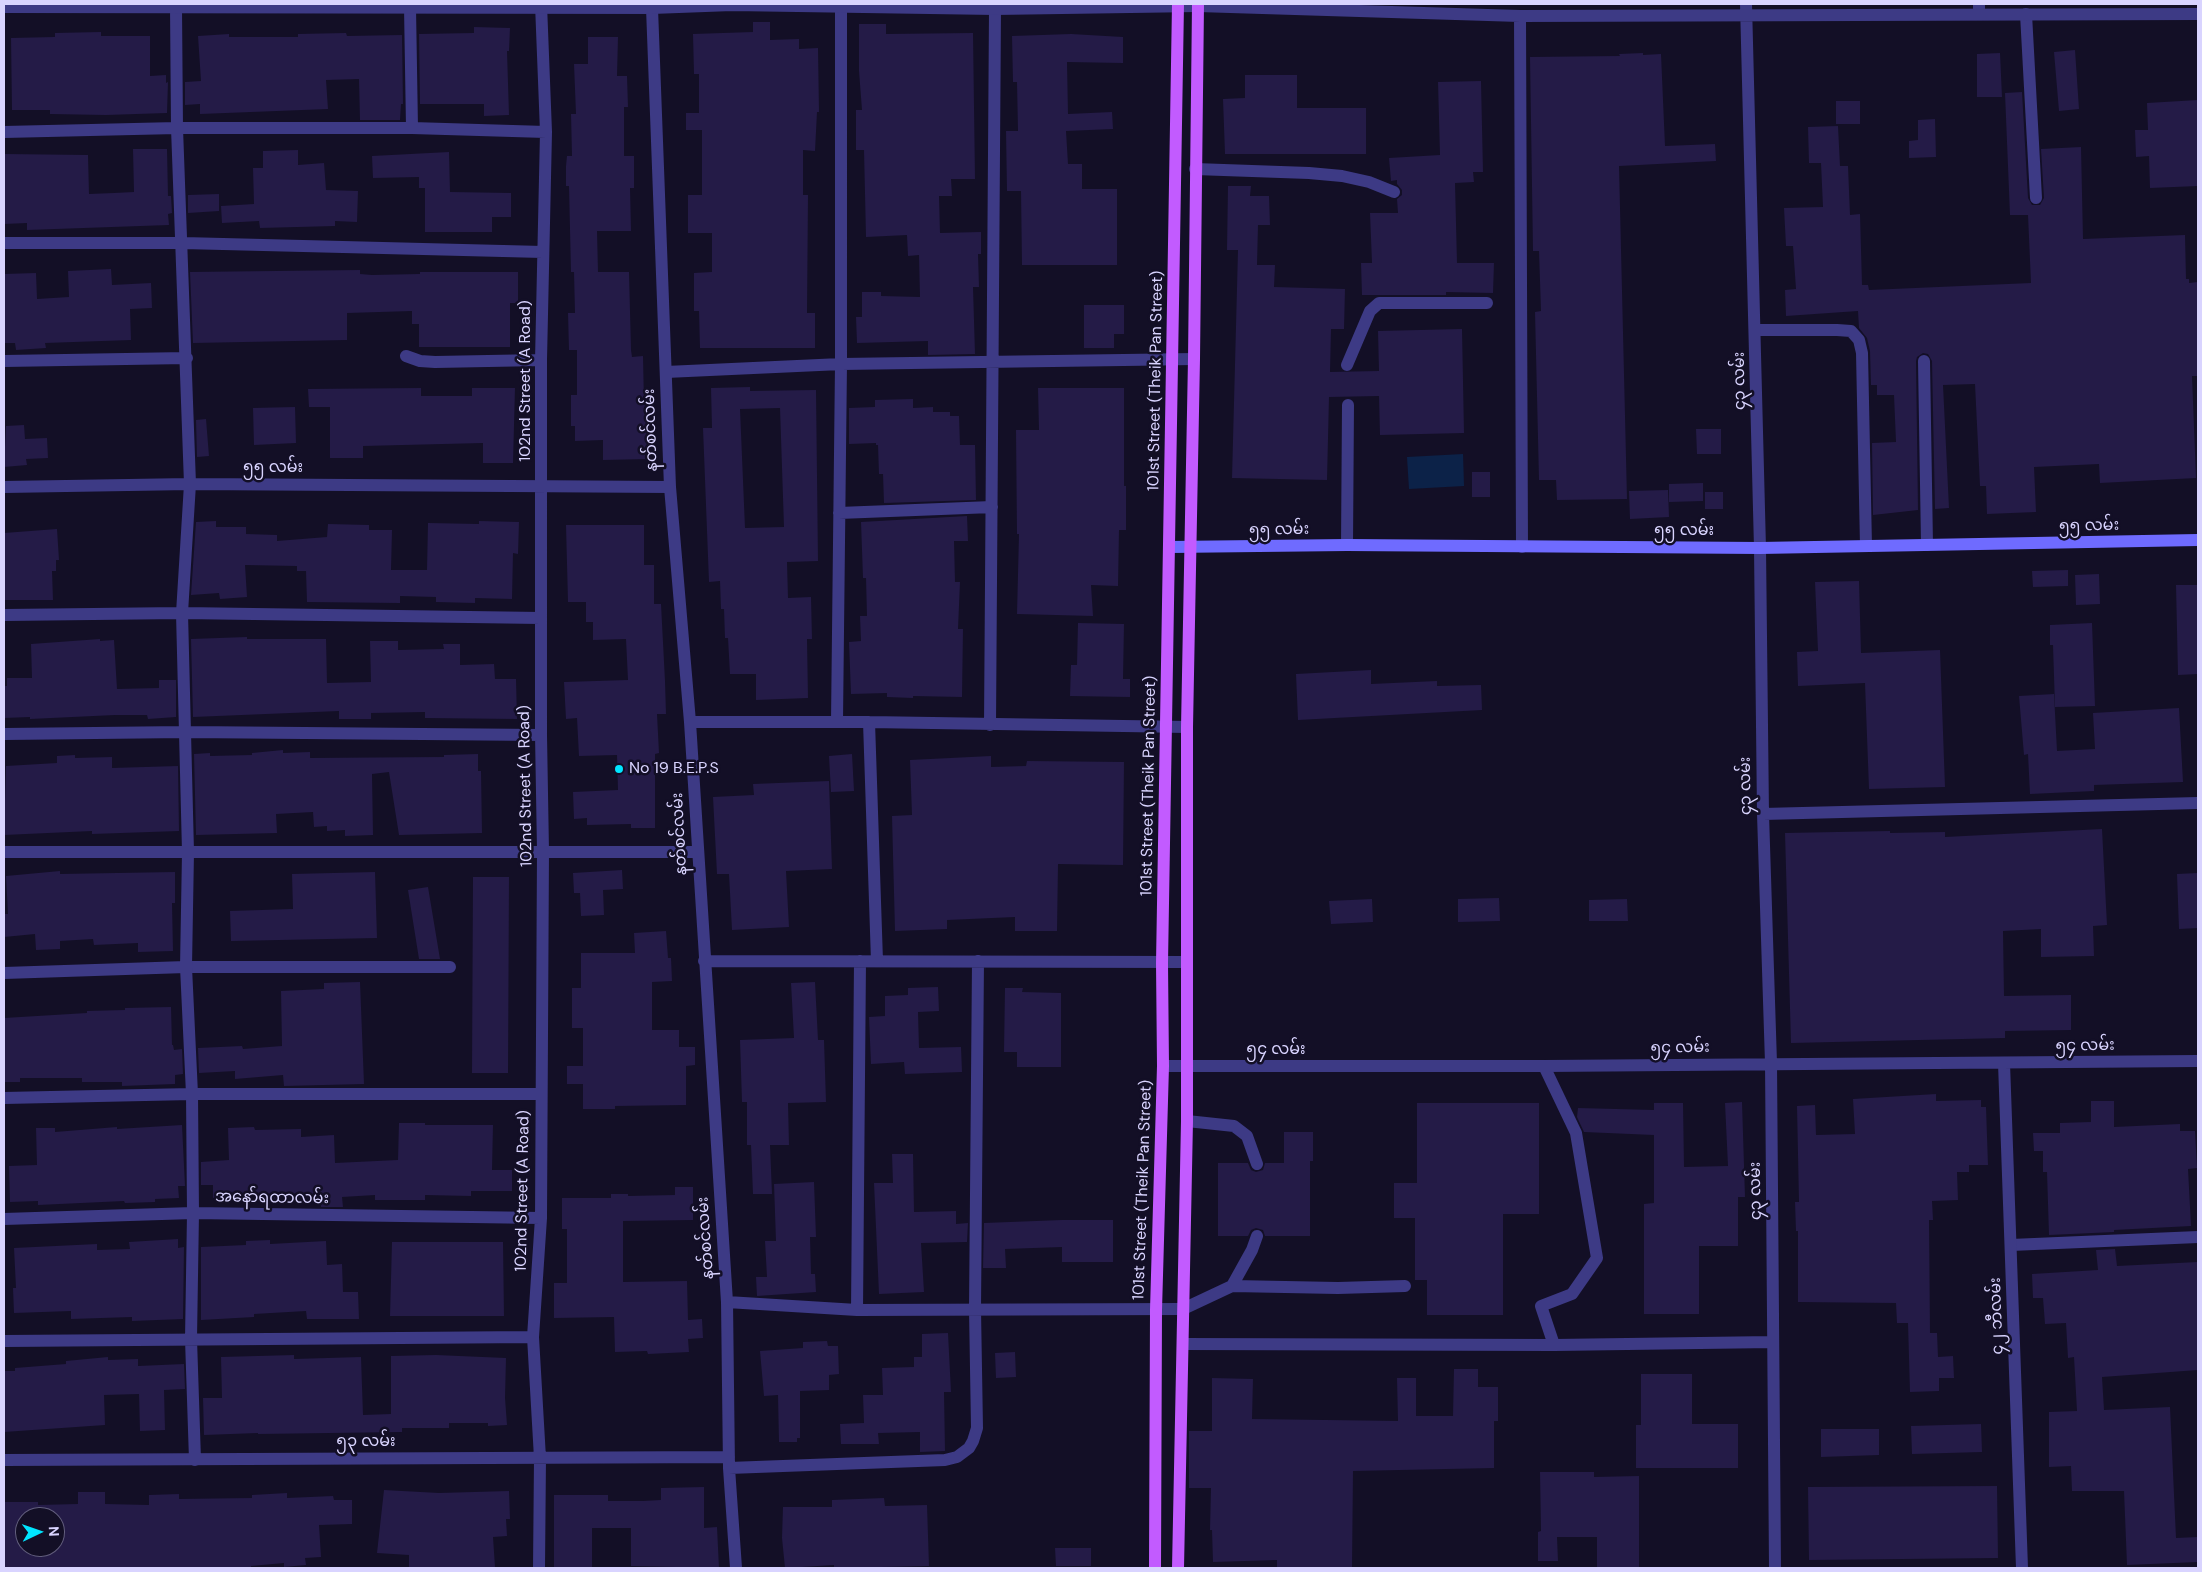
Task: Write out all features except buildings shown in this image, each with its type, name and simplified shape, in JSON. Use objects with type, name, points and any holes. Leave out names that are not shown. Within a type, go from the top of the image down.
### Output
[{"type":"main road","name":"101st Street (Theik Pan Street)","points":[[1155,1568],[1156,1310],[1163,1066],[1162,963],[1178,5]]},
{"type":"main road","points":[[1178,1568],[1187,1121],[1186,727],[1194,359],[1198,5]]},
{"type":"main road","name":"၅၅ လမ်း","points":[[1170,547],[1347,545],[1760,548],[2198,540]]},
{"type":"street","points":[[4,7],[541,5],[652,8],[732,4],[994,8],[1198,5],[1520,16],[1746,10],[1979,9],[2026,14],[2198,14]]},
{"type":"street","name":"102nd Street (A Road)","points":[[539,1568],[540,1458],[533,1338],[541,1218],[543,851],[541,735],[541,360],[546,132],[541,5]]},
{"type":"street","points":[[410,6],[412,128]]},
{"type":"street","points":[[176,7],[177,128],[183,243],[190,484],[182,613],[188,852],[186,967],[192,1094],[191,1339],[195,1460]]},
{"type":"street","points":[[837,721],[841,364],[841,7]]},
{"type":"street","name":"နတ်စင်လမ်း","points":[[652,8],[670,487],[690,722],[727,1302],[729,1462],[736,1568]]},
{"type":"street","points":[[990,724],[994,8]]},
{"type":"street","name":"၄၃ လမ်း","points":[[1746,10],[1760,548],[1763,814],[1771,1063],[1775,1568]]},
{"type":"street","points":[[2026,14],[2036,198]]},
{"type":"street","points":[[1520,16],[1522,547]]},
{"type":"street","points":[[4,132],[177,128],[412,128],[546,132]]},
{"type":"street","points":[[1195,169],[1342,176],[1369,182],[1394,192]]},
{"type":"street","points":[[4,243],[183,243],[543,252]]},
{"type":"street","points":[[1347,365],[1370,311],[1379,303],[1487,303]]},
{"type":"street","points":[[1755,330],[1851,331],[1859,340],[1862,353],[1866,546]]},
{"type":"street","points":[[406,356],[420,361],[435,362],[541,360]]},
{"type":"street","points":[[4,360],[187,358]]},
{"type":"street","points":[[666,372],[841,364],[1194,359]]},
{"type":"street","points":[[1924,361],[1927,545]]},
{"type":"street","points":[[1347,545],[1348,405]]},
{"type":"street","name":"၅၅ လမ်း","points":[[4,487],[190,484],[670,487]]},
{"type":"street","points":[[839,513],[992,507]]},
{"type":"street","points":[[4,615],[182,613],[541,618]]},
{"type":"street","points":[[690,722],[837,721],[1186,727]]},
{"type":"street","points":[[869,722],[877,961]]},
{"type":"street","points":[[4,734],[186,732],[541,735]]},
{"type":"street","points":[[1763,814],[2198,804]]},
{"type":"street","points":[[4,852],[697,852]]},
{"type":"street","points":[[704,961],[1187,962]]},
{"type":"street","points":[[857,1310],[860,961]]},
{"type":"street","name":"၅၃ လမ်း","points":[[4,1460],[540,1458],[729,1462],[945,1460],[957,1457],[969,1448],[977,1428],[975,1309],[978,961]]},
{"type":"street","points":[[4,973],[186,967],[450,967]]},
{"type":"street","name":"၅၄ လမ်း","points":[[1163,1066],[1544,1066],[2198,1061]]},
{"type":"street","name":"၄၂ ဘီလမ်း","points":[[2004,1063],[2022,1568]]},
{"type":"street","points":[[1544,1066],[1576,1133],[1598,1258],[1572,1294],[1541,1306],[1554,1345]]},
{"type":"street","points":[[4,1098],[192,1094],[541,1094]]},
{"type":"street","points":[[1187,1121],[1234,1126],[1247,1136],[1257,1164]]},
{"type":"street","name":"အနော်ရထာလမ်း","points":[[4,1219],[193,1213],[541,1218]]},
{"type":"street","points":[[1232,1286],[1252,1250],[1257,1236]]},
{"type":"street","points":[[2011,1245],[2198,1237]]},
{"type":"street","points":[[727,1302],[857,1310],[1156,1310],[1183,1309],[1232,1286],[1338,1288],[1405,1286]]},
{"type":"street","points":[[4,1341],[533,1338]]},
{"type":"street","points":[[1183,1344],[1554,1345],[1774,1342]]},
{"type":"water","points":[[1463,454],[1464,486],[1409,489],[1407,457]]},
{"type":"place","name":"No 19 B.E.P.S","points":[[619,769]]}]
